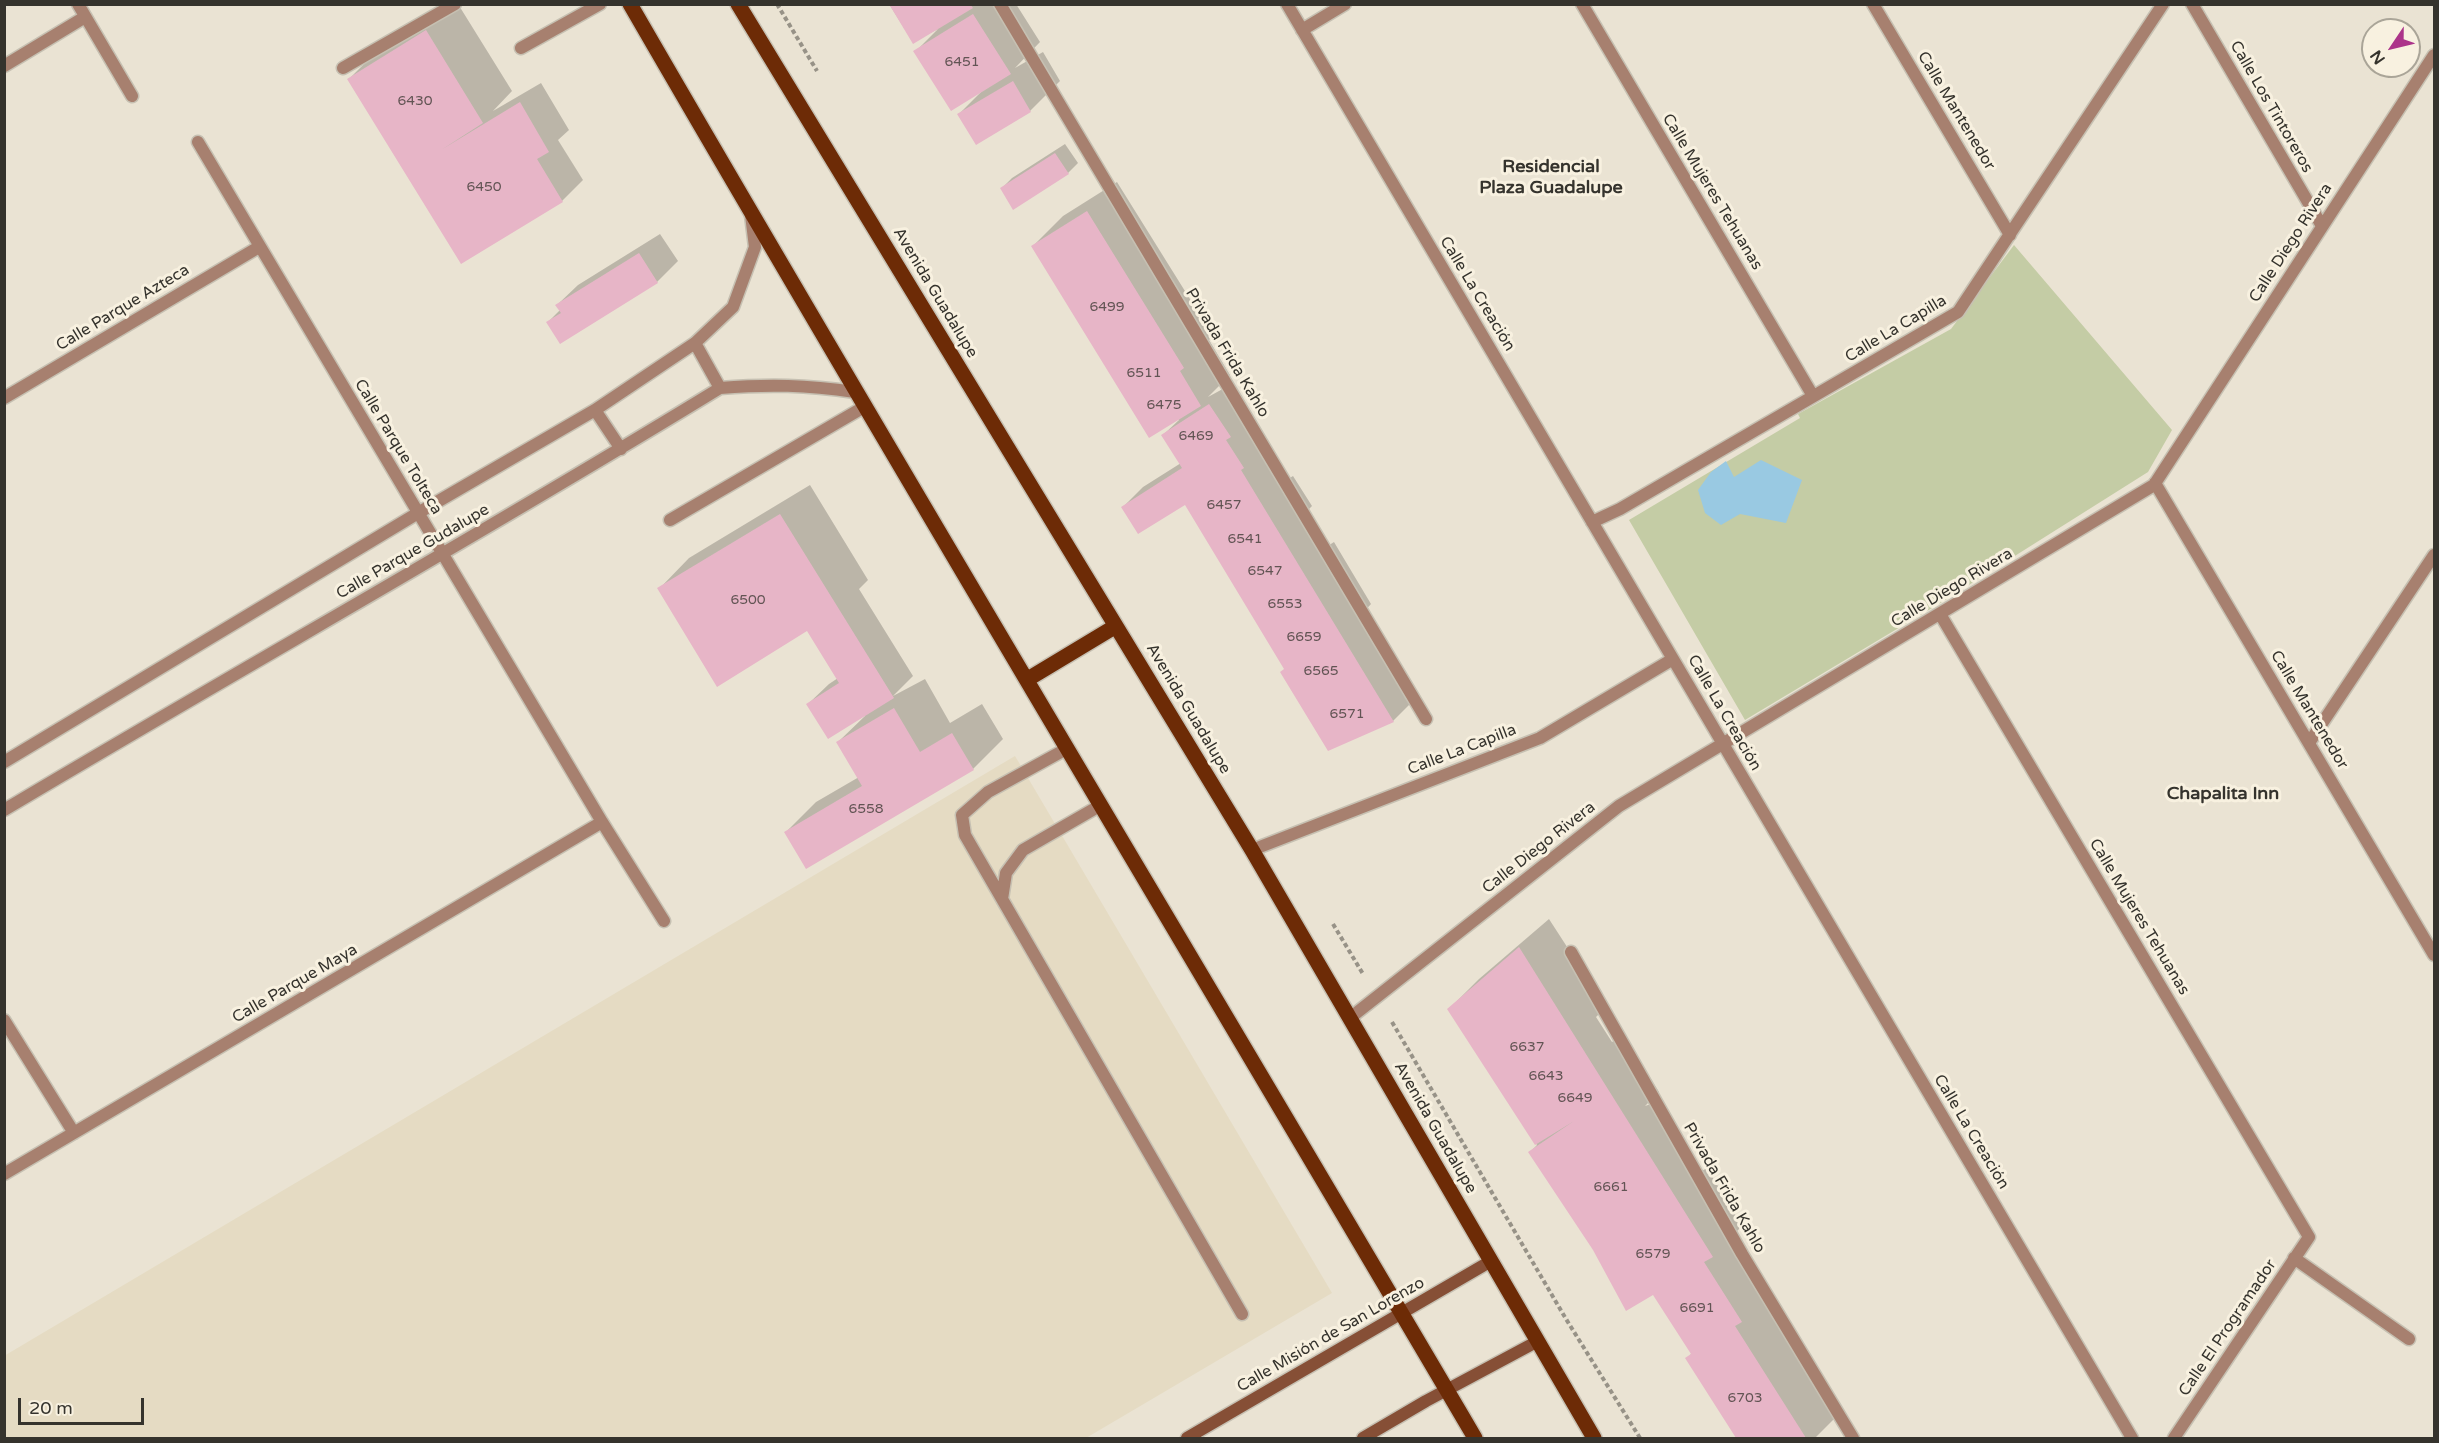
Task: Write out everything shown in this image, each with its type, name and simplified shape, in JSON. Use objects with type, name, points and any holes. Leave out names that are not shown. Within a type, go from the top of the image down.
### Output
[{"type":"main road","points":[[630,4],[855,392],[1028,679],[1475,1438]]},
{"type":"main road","name":"Avenida Guadalupe","points":[[738,4],[1252,850],[1594,1438]]},
{"type":"main road","points":[[1028,679],[1116,626]]},
{"type":"street","points":[[78,4],[132,96]]},
{"type":"street","points":[[343,68],[455,4]]},
{"type":"street","points":[[521,48],[600,4]]},
{"type":"street","name":"Privada Frida Kahlo","points":[[1000,4],[1426,719]]},
{"type":"street","name":"Calle La Creación","points":[[1287,4],[2132,1438]]},
{"type":"street","points":[[1302,30],[1345,4]]},
{"type":"street","name":"Calle Mujeres Tehuanas","points":[[1582,4],[1814,396]]},
{"type":"street","name":"Calle Mantenedor","points":[[1874,4],[2010,235]]},
{"type":"street","name":"Calle La Capilla","points":[[1592,522],[1620,509],[1958,312],[2163,4]]},
{"type":"street","name":"Calle Los Tintoreros","points":[[2192,4],[2322,226]]},
{"type":"street","points":[[4,66],[85,17]]},
{"type":"street","name":"Calle Diego Rivera","points":[[1350,1018],[1619,806],[2155,483],[2434,55]]},
{"type":"street","name":"Calle Parque Tolteca","points":[[198,142],[602,822],[664,921]]},
{"type":"street","name":"Calle Parque Gudalupe","points":[[4,762],[418,513],[595,410],[695,343],[733,307],[755,247],[751,214]]},
{"type":"street","name":"Calle Parque Azteca","points":[[4,398],[259,247]]},
{"type":"street","points":[[695,343],[720,388]]},
{"type":"street","name":"Calle Parque Gudalupe","points":[[4,810],[180,705],[443,555],[720,388],[771,384],[815,386],[855,392]]},
{"type":"street","points":[[670,520],[864,407]]},
{"type":"street","points":[[595,410],[621,449]]},
{"type":"street","name":"Calle Mantenedor","points":[[2155,483],[2434,955]]},
{"type":"street","points":[[2309,743],[2434,555]]},
{"type":"street","name":"Calle Mujeres Tehuanas","points":[[1940,614],[2309,1237]]},
{"type":"street","name":"Calle La Capilla","points":[[1252,850],[1540,738],[1673,659]]},
{"type":"street","points":[[1068,748],[988,792],[962,815],[965,835],[1242,1314]]},
{"type":"street","points":[[1002,899],[1006,873],[1023,850],[1101,805]]},
{"type":"street","name":"Calle Parque Maya","points":[[4,1174],[602,822]]},
{"type":"street","name":"Privada Frida Kahlo","points":[[1570,952],[1742,1254],[1853,1438]]},
{"type":"street","points":[[4,1020],[74,1133]]},
{"type":"street","name":"Calle El Programador","points":[[2174,1438],[2309,1237]]},
{"type":"street","points":[[2294,1258],[2409,1339]]},
{"type":"street","name":"Calle Misión de San Lorenzo","points":[[1187,1438],[1491,1261]]},
{"type":"street","points":[[1363,1438],[1538,1341]]},
{"type":"shaded area","points":[[1015,756],[1332,1293],[1086,1438],[5,1438],[4,1356]]},
{"type":"green space","points":[[2014,245],[2172,430],[2148,472],[1937,605],[1745,720],[1629,520],[1800,418],[1798,414],[1951,329]]},
{"type":"water","points":[[1761,460],[1802,480],[1786,523],[1740,514],[1721,525],[1705,513],[1698,490],[1711,472],[1726,461],[1734,477]]},
{"type":"building","points":[[889,4],[970,4],[973,8],[913,44]]},
{"type":"building","points":[[973,14],[1011,74],[951,111],[913,51]]},
{"type":"building","points":[[426,30],[483,123],[441,150],[520,102],[549,152],[537,159],[563,202],[461,264],[347,79]]},
{"type":"building","points":[[1013,81],[1031,112],[976,145],[957,114]]},
{"type":"building","points":[[1055,153],[1069,174],[1013,210],[1000,188]]},
{"type":"building","points":[[1087,211],[1184,368],[1180,371],[1201,406],[1149,438],[1031,246]]},
{"type":"building","points":[[639,253],[658,283],[560,344],[546,322],[561,313],[555,305]]},
{"type":"building","points":[[1209,404],[1231,437],[1226,440],[1244,468],[1241,470],[1394,722],[1328,751],[1280,672],[1284,669],[1185,505],[1138,534],[1121,507],[1182,468],[1161,435]]},
{"type":"building","points":[[780,514],[894,698],[828,739],[806,704],[839,683],[807,631],[717,687],[657,588]]},
{"type":"building","points":[[894,708],[920,752],[952,733],[974,770],[806,869],[784,832],[862,786],[836,742]]},
{"type":"building","points":[[1519,947],[1713,1257],[1704,1262],[1742,1322],[1735,1326],[1806,1438],[1736,1438],[1685,1358],[1691,1354],[1653,1295],[1626,1311],[1593,1250],[1528,1152],[1574,1121],[1535,1145],[1447,1009]]},
{"type":"district","name":"Residencial Plaza Guadalupe","points":[[1551,177]]},
{"type":"district","name":"Chapalita Inn","points":[[2223,794]]}]
